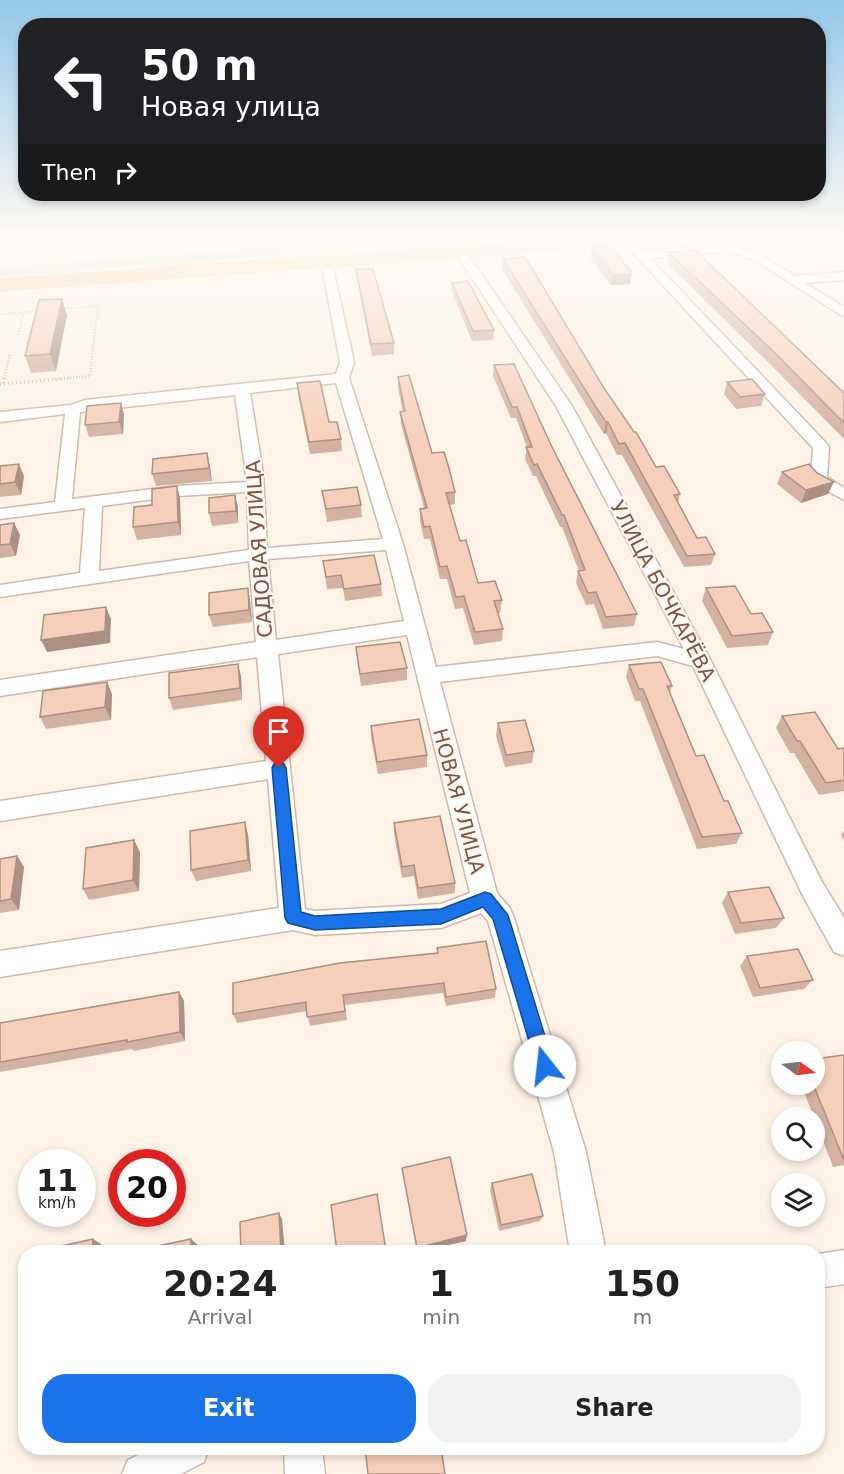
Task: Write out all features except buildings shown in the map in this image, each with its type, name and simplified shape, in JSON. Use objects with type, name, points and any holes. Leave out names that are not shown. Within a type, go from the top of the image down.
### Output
[{"type":"street","name":"НОВАЯ УЛИЦА","points":[[0,964],[293,918],[315,923],[441,916],[485,899],[413,627],[394,544],[342,378],[347,362],[336,306]]},
{"type":"street","name":"УЛИЦА БОЧКАРЁВА","points":[[497,306],[564,406],[701,661],[812,888],[844,943]]},
{"type":"street","points":[[689,306],[821,447],[819,479],[844,495]]},
{"type":"street","points":[[0,417],[73,409],[85,405],[342,378]]},
{"type":"street","name":"САДОВАЯ УЛИЦА","points":[[0,688],[267,648],[258,554],[256,486],[242,390]]},
{"type":"street","points":[[63,507],[73,409]]},
{"type":"street","points":[[0,514],[177,491],[256,486]]},
{"type":"street","points":[[89,578],[94,503]]},
{"type":"street","points":[[0,591],[258,554],[394,544]]},
{"type":"street","points":[[293,918],[267,648],[413,627]]},
{"type":"street","points":[[426,676],[657,649],[701,661]]},
{"type":"street","points":[[0,811],[279,768]]},
{"type":"street","points":[[485,899],[500,915],[570,1152],[587,1245]]},
{"type":"street","points":[[825,1271],[844,1267]]},
{"type":"street","points":[[142,1474],[177,1455]]},
{"type":"street","points":[[304,1455],[305,1474]]},
{"type":"path","points":[[10,354],[1,384],[90,376],[99,306],[56,310]]},
{"type":"path","points":[[0,314],[45,310]]},
{"type":"path","points":[[18,335],[24,312]]},
{"type":"route","points":[[279,768],[293,918],[315,923],[441,916],[485,899],[500,915],[545,1066]]}]
